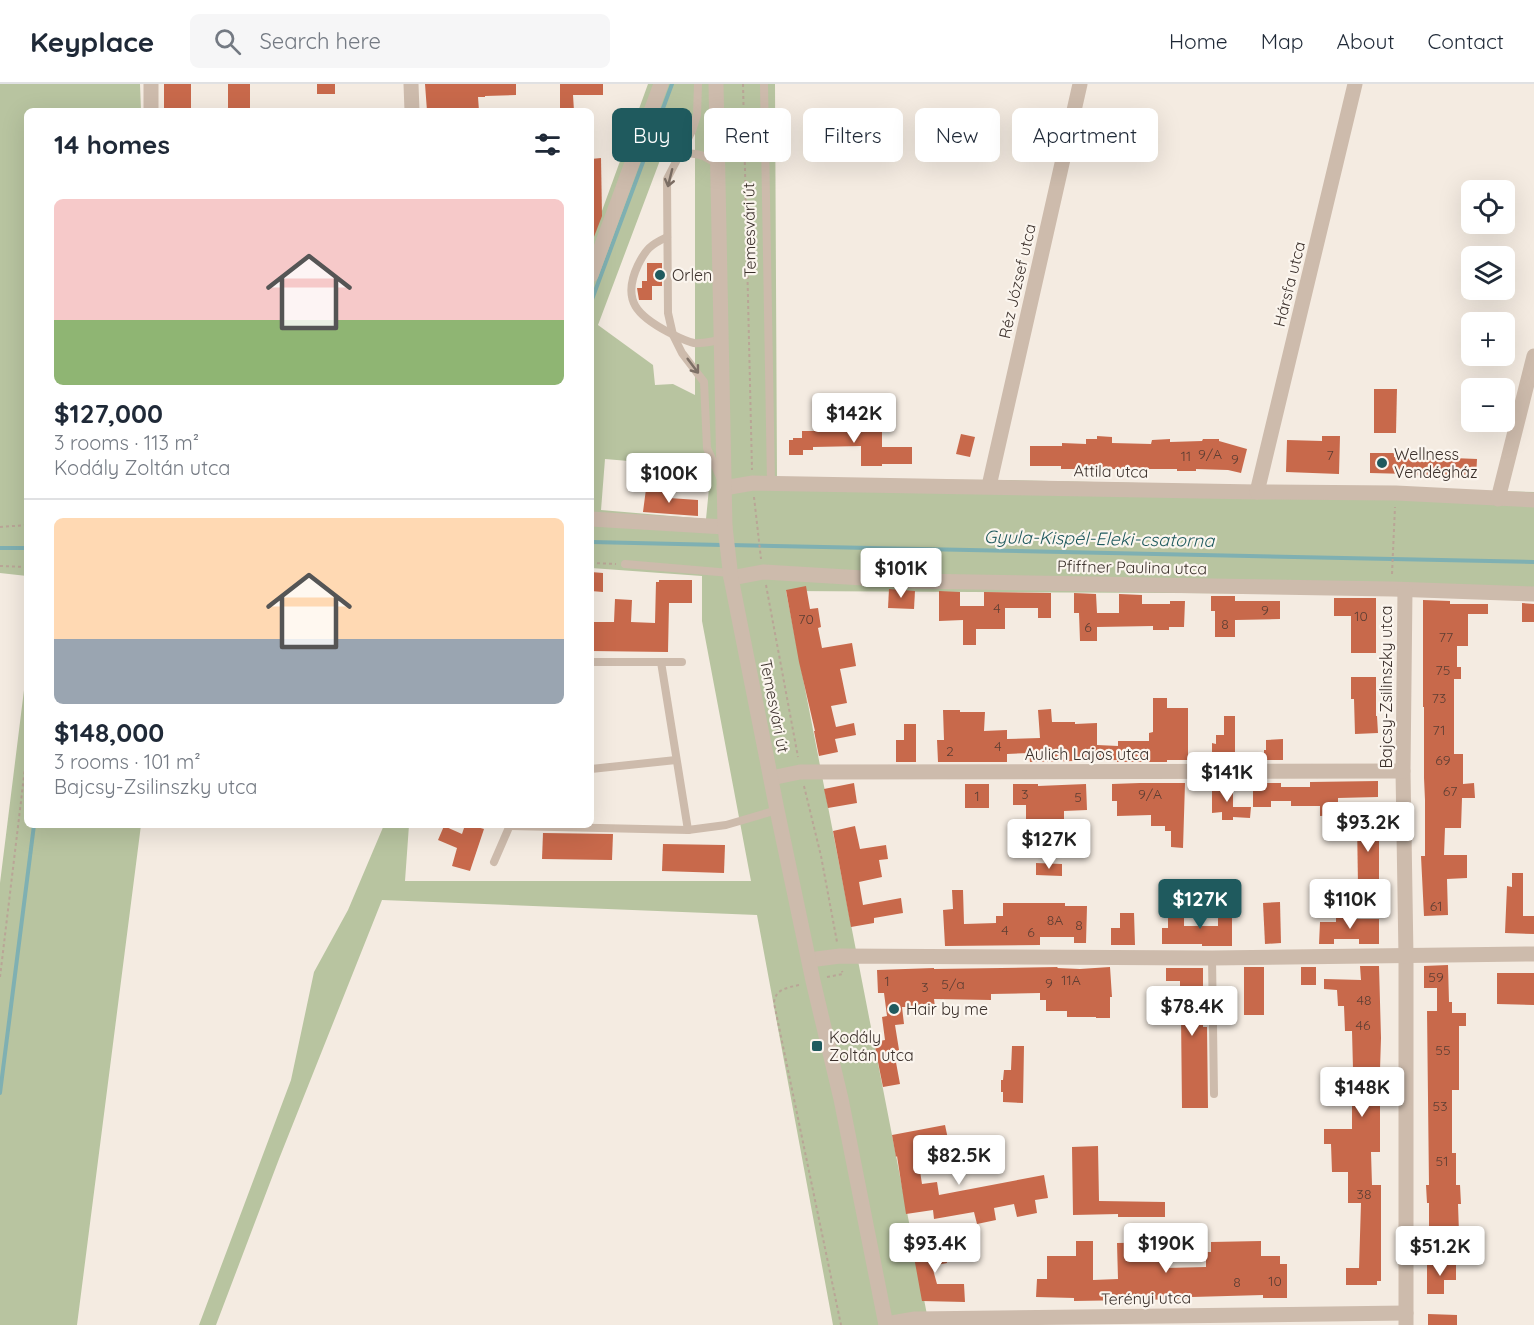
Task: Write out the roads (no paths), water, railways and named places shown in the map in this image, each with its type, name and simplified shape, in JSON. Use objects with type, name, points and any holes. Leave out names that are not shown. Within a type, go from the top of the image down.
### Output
[{"type":"street","points":[[151,84],[151,108]]},
{"type":"street","points":[[411,84],[411,108]]},
{"type":"street","points":[[594,267],[661,84]]},
{"type":"street","name":"Temesvári út","points":[[716,84],[725,531],[730,571],[777,810],[841,1099],[886,1325]]},
{"type":"street","name":"Réz József utca","points":[[989,486],[1080,84]]},
{"type":"street","name":"Hársfa utca","points":[[1257,492],[1356,84]]},
{"type":"street","points":[[1498,499],[1534,356]]},
{"type":"street","name":"Attila utca","points":[[724,488],[753,483],[989,486],[1396,493],[1534,500]]},
{"type":"street","points":[[594,519],[725,531]]},
{"type":"street","name":"Pfiffner Paulina utca","points":[[730,571],[913,581],[1534,594]]},
{"type":"street","name":"Bajcsy-Zsilinszky utca","points":[[1405,590],[1403,771],[1406,957],[1406,1319]]},
{"type":"street","name":"Aulich Lajos utca","points":[[771,778],[801,772],[1403,771]]},
{"type":"street","points":[[809,960],[840,956],[1212,958],[1534,954]]},
{"type":"street","name":"Terényi utca","points":[[886,1325],[915,1319],[1406,1319]]},
{"type":"lane","points":[[692,131],[697,115],[698,84]]},
{"type":"lane","name":"Temesvári út","points":[[764,84],[771,483]]},
{"type":"lane","points":[[692,154],[709,158],[718,165]]},
{"type":"lane","points":[[675,162],[667,179],[668,313],[673,335],[682,353],[704,382],[707,448],[724,488]]},
{"type":"lane","points":[[667,237],[647,248],[635,272],[631,294],[636,308],[648,321],[691,342],[702,344],[722,340]]},
{"type":"lane","points":[[625,564],[730,571]]},
{"type":"lane","points":[[594,662],[682,662]]},
{"type":"lane","points":[[661,662],[688,830]]},
{"type":"lane","points":[[594,769],[676,760]]},
{"type":"lane","points":[[594,827],[688,830],[726,825],[777,810]]},
{"type":"lane","points":[[494,862],[509,828]]},
{"type":"lane","points":[[1212,958],[1214,1094]]},
{"type":"waterway","points":[[594,294],[672,84]]},
{"type":"waterway","name":"Gyula-Kispél-Eleki-csatorna","points":[[594,542],[722,545]]},
{"type":"waterway","name":"Gyula-Kispél-Eleki-csatorna","points":[[730,545],[1534,562]]},
{"type":"waterway","name":"Gyula-Kispél-Eleki-csatorna","points":[[0,548],[24,548]]},
{"type":"waterway","points":[[0,1093],[34,828]]},
{"type":"place","name":"Orlen","points":[[660,275]]},
{"type":"place","name":"Wellness Vendégház","points":[[1382,463]]},
{"type":"place","name":"Hair by me","points":[[894,1009]]},
{"type":"place","name":"Kodály Zoltán utca","points":[[817,1046]]}]
